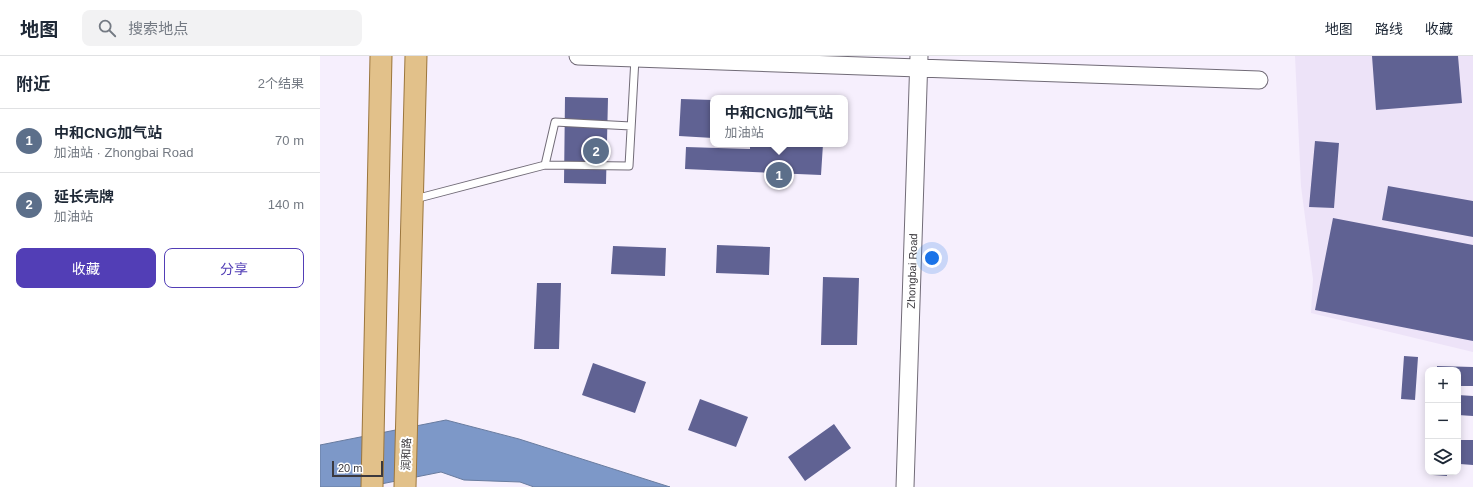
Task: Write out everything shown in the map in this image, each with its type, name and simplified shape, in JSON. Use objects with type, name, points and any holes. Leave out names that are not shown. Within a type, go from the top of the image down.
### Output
[{"type":"main road","points":[[372,487],[381,56]]},
{"type":"main road","name":"润和路","points":[[405,487],[416,56]]},
{"type":"street","points":[[578,56],[919,62],[1259,80]]},
{"type":"street","name":"Zhongbai Road","points":[[905,487],[919,62]]},
{"type":"lane","points":[[413,199],[545,165],[629,166],[635,58]]},
{"type":"lane","points":[[545,165],[555,122],[631,126]]},
{"type":"shaded area","points":[[1295,56],[1473,56],[1473,352],[1311,313],[1313,279],[1301,186]]},
{"type":"water","points":[[446,420],[519,439],[670,487],[534,487],[520,482],[464,480],[441,472],[366,487],[320,487],[320,445]]},
{"type":"building","points":[[1372,56],[1458,56],[1462,103],[1376,110]]},
{"type":"building","points":[[565,97],[608,98],[606,184],[564,183]]},
{"type":"building","points":[[681,99],[710,100],[710,138],[679,136]]},
{"type":"building","points":[[1315,141],[1339,143],[1334,208],[1309,207]]},
{"type":"building","points":[[686,147],[750,149],[750,147],[823,147],[821,175],[685,169]]},
{"type":"building","points":[[1388,186],[1473,201],[1473,237],[1382,220]]},
{"type":"building","points":[[1333,218],[1473,245],[1473,341],[1315,310]]},
{"type":"building","points":[[717,245],[770,247],[769,275],[716,273]]},
{"type":"building","points":[[613,246],[666,248],[665,276],[611,274]]},
{"type":"building","points":[[823,277],[859,278],[857,345],[821,345]]},
{"type":"building","points":[[537,283],[561,283],[559,349],[534,349]]},
{"type":"building","points":[[1404,356],[1418,357],[1415,400],[1401,399]]},
{"type":"building","points":[[593,363],[646,382],[635,413],[582,395]]},
{"type":"building","points":[[1437,366],[1473,367],[1473,386],[1461,386],[1461,367]]},
{"type":"building","points":[[1461,395],[1473,396],[1473,416],[1461,415]]},
{"type":"building","points":[[700,399],[748,417],[736,447],[688,430]]},
{"type":"building","points":[[834,424],[851,448],[805,481],[788,457]]},
{"type":"building","points":[[1461,440],[1473,440],[1473,465],[1461,464]]},
{"type":"place","name":"延长壳牌","points":[[596,151]]},
{"type":"place","name":"中和CNG加气站","points":[[779,175]]}]
